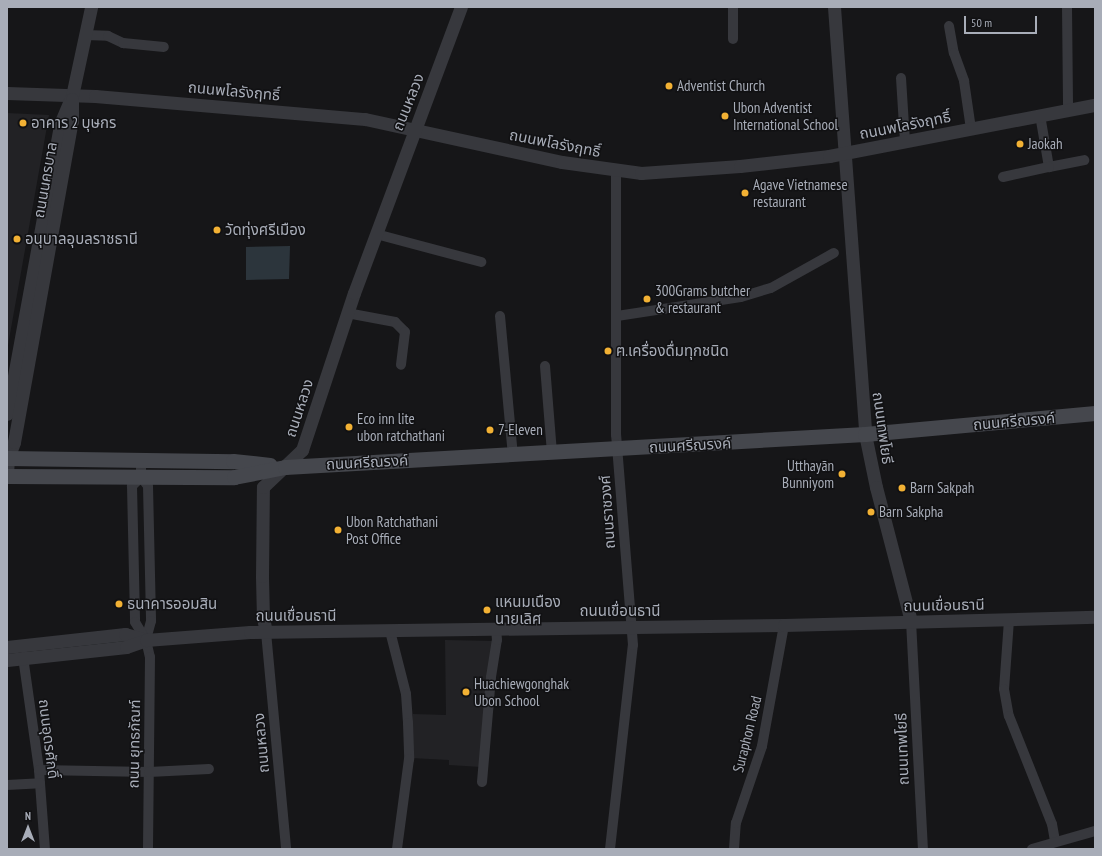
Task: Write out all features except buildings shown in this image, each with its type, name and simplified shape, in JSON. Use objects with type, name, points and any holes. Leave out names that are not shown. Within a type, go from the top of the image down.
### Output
[{"type":"main road","name":"ถนนศรีณรงค์","points":[[7,476],[234,477],[285,467],[512,456],[865,434],[1095,413]]},
{"type":"main road","name":"ถนนศรีณรงค์","points":[[7,457],[141,461],[233,461],[285,467]]},
{"type":"street","name":"ถนนนครบาล","points":[[7,414],[72,121],[72,96],[91,7]]},
{"type":"street","name":"ถนนหลวง","points":[[286,849],[262,583],[263,487],[302,450],[347,313],[414,128],[461,7]]},
{"type":"street","points":[[733,7],[733,39]]},
{"type":"street","name":"ถนนเทพโยธี","points":[[834,7],[865,434],[876,487],[911,621],[923,849]]},
{"type":"street","points":[[1067,7],[1068,110]]},
{"type":"street","points":[[948,26],[954,53],[964,81],[971,130]]},
{"type":"street","points":[[85,35],[108,36],[123,44],[164,47]]},
{"type":"street","points":[[901,78],[905,142]]},
{"type":"street","name":"ถนนพโลรังฤทธิ์","points":[[7,93],[72,96],[359,118],[414,128],[562,162],[616,172],[641,173],[740,166],[844,153],[971,130],[1095,105]]},
{"type":"street","points":[[1040,115],[1049,167]]},
{"type":"street","points":[[1003,177],[1084,160]]},
{"type":"street","name":"ถนนราชวงศ์","points":[[610,849],[633,645],[618,449],[616,172]]},
{"type":"street","points":[[376,234],[481,262]]},
{"type":"street","points":[[617,316],[741,297],[771,288],[834,253]]},
{"type":"street","name":"ถนนนครบาล","points":[[7,476],[7,457],[14,442],[41,256]]},
{"type":"street","points":[[347,313],[395,322],[405,332],[401,365]]},
{"type":"street","points":[[500,316],[512,456]]},
{"type":"street","points":[[544,366],[552,453]]},
{"type":"street","points":[[141,461],[141,477],[148,486],[151,621],[146,640]]},
{"type":"street","points":[[141,477],[132,486],[135,622],[146,640]]},
{"type":"street","name":"ถนนเขื่อนธานี","points":[[7,660],[22,651],[125,634],[146,640],[266,632],[784,625],[1095,617]]},
{"type":"street","points":[[1009,620],[1004,689],[1009,716],[1052,824],[1053,844]]},
{"type":"street","name":"Suraphon Road","points":[[734,849],[736,823],[762,746],[784,625]]},
{"type":"street","points":[[482,782],[491,677],[497,640],[496,628]]},
{"type":"street","points":[[390,631],[406,694],[409,759],[396,849]]},
{"type":"street","name":"ถนน ยุทธภัณฑ์","points":[[146,640],[150,657],[148,849]]},
{"type":"street","name":"ถนนเขื่อนธานี","points":[[7,647],[22,651]]},
{"type":"street","name":"ถนนอุดรศักดิ์","points":[[22,651],[39,770],[45,849]]},
{"type":"street","points":[[39,770],[149,772],[209,769]]},
{"type":"street","points":[[7,785],[40,783]]},
{"type":"street","points":[[1032,849],[1095,831]]},
{"type":"shaded area","name":"อนุบาลอุบลราชธานี","points":[[7,113],[49,115],[7,351]]},
{"type":"shaded area","points":[[290,246],[289,279],[246,280],[246,247]]},
{"type":"shaded area","name":"Huachiewgonghak Ubon School","points":[[445,640],[493,641],[481,767],[449,765],[449,760],[411,758],[413,714],[446,715]]},
{"type":"place","name":"Adventist Church","points":[[669,86]]},
{"type":"place","name":"Ubon Adventist International School","points":[[725,116]]},
{"type":"place","name":"อาคาร 2 บุษกร","points":[[23,123]]},
{"type":"place","name":"Jaokah","points":[[1020,144]]},
{"type":"place","name":"Agave Vietnamese restaurant","points":[[745,193]]},
{"type":"place","name":"วัดทุ่งศรีเมือง","points":[[217,230]]},
{"type":"place","name":"อนุบาลอุบลราชธานี","points":[[17,239]]},
{"type":"place","name":"300Grams butcher & restaurant","points":[[647,299]]},
{"type":"place","name":"ฅ.เครื่องดื่มทุกชนิด","points":[[608,351]]},
{"type":"place","name":"Eco inn lite ubon ratchathani","points":[[349,427]]},
{"type":"place","name":"7-Eleven","points":[[490,430]]},
{"type":"place","name":"Utthayān Bunniyom","points":[[842,474]]},
{"type":"place","name":"Barn Sakpah","points":[[902,488]]},
{"type":"place","name":"Barn Sakpha","points":[[871,512]]},
{"type":"place","name":"Ubon Ratchathani Post Office","points":[[338,530]]},
{"type":"place","name":"ธนาคารออมสิน","points":[[119,604]]},
{"type":"place","name":"แหนมเนือง นายเลิศ","points":[[487,610]]},
{"type":"place","name":"Huachiewgonghak Ubon School","points":[[466,692]]}]
